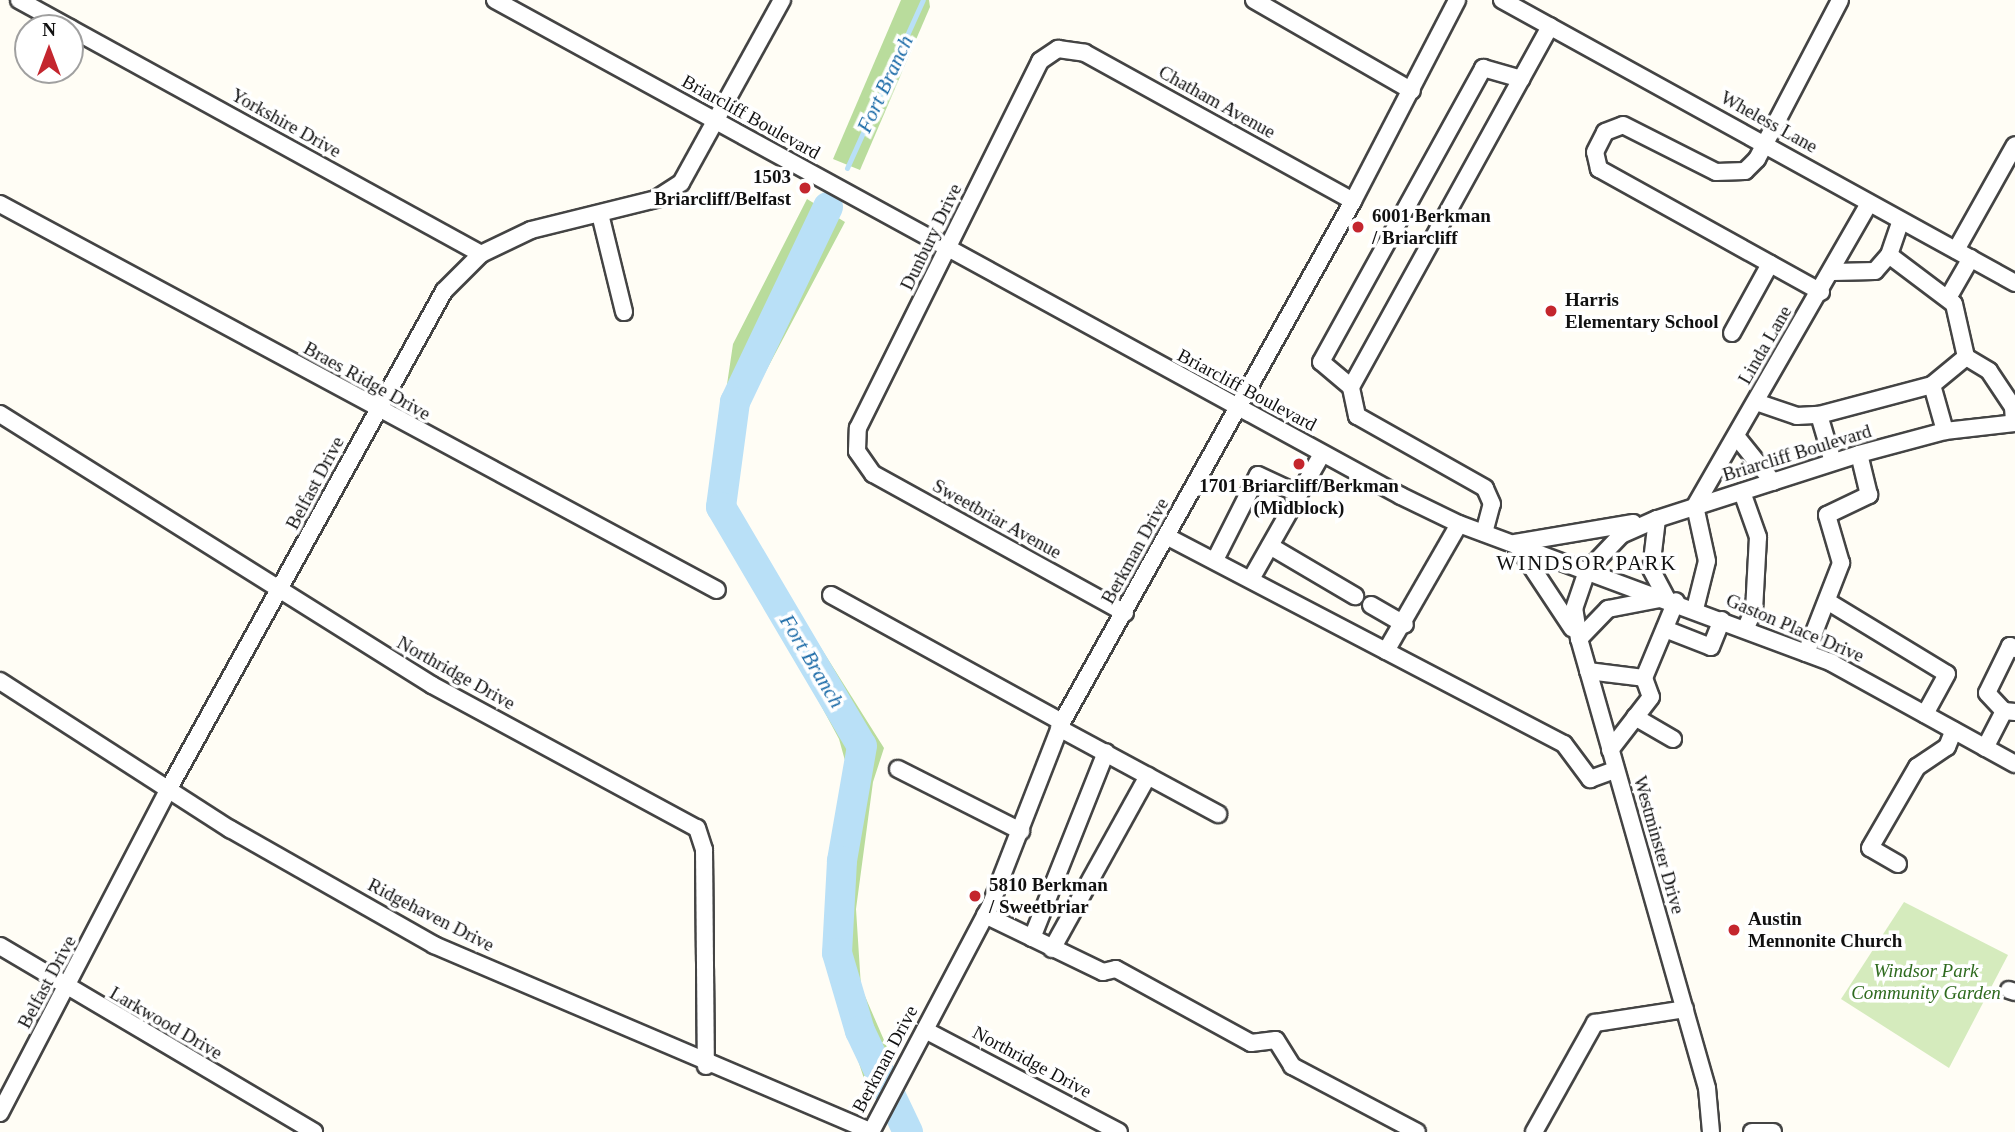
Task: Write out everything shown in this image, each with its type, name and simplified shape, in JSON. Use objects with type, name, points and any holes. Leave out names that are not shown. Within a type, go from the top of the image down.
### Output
[{"type":"street","name":"Yorkshire Drive","points":[[19,0],[44,14]]},
{"type":"street","name":"Briarcliff Boulevard","points":[[495,0],[1322,454],[1459,524],[1587,571],[1621,534],[1657,519],[1859,454],[1945,431],[2014,423]]},
{"type":"street","name":"Belfast Drive","points":[[0,1113],[67,991],[168,790],[281,593],[444,290],[481,254],[531,230],[656,199],[681,183],[718,123],[782,0]]},
{"type":"street","points":[[1254,0],[1412,91]]},
{"type":"street","name":"Berkman Drive","points":[[871,1132],[985,915],[1021,831],[1061,725],[1353,201],[1457,0]]},
{"type":"street","name":"Wheless Lane","points":[[1502,0],[2015,283]]},
{"type":"street","points":[[1821,292],[1600,169],[1595,152],[1605,132],[1623,125],[1730,174],[1757,159],[1762,143],[1840,0]]},
{"type":"street","points":[[1351,387],[1550,26]]},
{"type":"street","name":"Yorkshire Drive","points":[[84,36],[481,254]]},
{"type":"street","name":"Chatham Avenue","points":[[1058,49],[1085,53],[1353,201]]},
{"type":"street","name":"Dunbury Drive","points":[[857,452],[858,428],[1040,61],[1058,49]]},
{"type":"street","points":[[1484,533],[1492,504],[1485,488],[1357,416],[1351,387],[1321,362],[1483,68],[1521,79]]},
{"type":"street","points":[[1956,250],[2015,145]]},
{"type":"street","name":"Braes Ridge Drive","points":[[0,204],[376,412],[717,590]]},
{"type":"street","name":"Linda Lane","points":[[1695,506],[1833,272],[1869,204]]},
{"type":"street","points":[[600,214],[624,312]]},
{"type":"street","points":[[1833,272],[1875,271],[1889,256],[1901,221]]},
{"type":"street","points":[[1889,256],[1948,299],[1966,357],[1989,371],[2013,407],[2014,423]]},
{"type":"street","points":[[1948,299],[1971,258]]},
{"type":"street","points":[[1732,333],[1770,264]]},
{"type":"street","points":[[1756,402],[1797,416],[1819,415],[1932,385],[1966,357]]},
{"type":"street","points":[[1932,385],[1945,431]]},
{"type":"street","name":"Northridge Drive","points":[[0,414],[281,593],[432,685],[697,828],[704,850],[706,1066]]},
{"type":"street","points":[[1819,415],[1833,462]]},
{"type":"street","points":[[1736,436],[1773,482]]},
{"type":"street","name":"Sweetbriar Avenue","points":[[857,452],[873,474],[1125,613]]},
{"type":"street","points":[[1251,579],[1322,454]]},
{"type":"street","points":[[1806,653],[1841,563],[1827,514],[1869,495],[1859,454]]},
{"type":"street","points":[[1215,560],[1258,475],[1299,494]]},
{"type":"street","points":[[1742,492],[1758,537],[1754,610],[1745,629]]},
{"type":"street","points":[[1695,506],[1707,561],[1695,609]]},
{"type":"street","points":[[1610,750],[1651,696],[1644,678],[1665,629],[1671,599],[1651,569],[1657,519],[1516,543],[1579,639],[1608,609],[1671,599]]},
{"type":"street","points":[[1386,650],[1405,625],[1459,524]]},
{"type":"street","points":[[1166,536],[1563,744],[1590,779],[1615,770]]},
{"type":"street","points":[[1270,545],[1355,596]]},
{"type":"street","name":"Gaston Place Drive","points":[[1587,571],[1671,599],[1806,653],[2015,764]]},
{"type":"street","name":"Westminster Drive","points":[[1587,571],[1574,609],[1579,639],[1707,1087],[1711,1132]]},
{"type":"street","points":[[831,595],[1218,814]]},
{"type":"street","points":[[1827,601],[1947,674],[1925,714]]},
{"type":"street","points":[[1371,605],[1405,625]]},
{"type":"street","points":[[1665,629],[1711,647],[1722,620]]},
{"type":"street","points":[[1986,748],[2010,712],[1987,693],[2010,646],[2015,649]]},
{"type":"street","points":[[1588,671],[1644,678]]},
{"type":"street","name":"Ridgehaven Drive","points":[[0,681],[168,790],[434,945],[706,1066],[871,1132]]},
{"type":"street","points":[[1635,717],[1673,738]]},
{"type":"street","points":[[1898,864],[1870,848],[1916,767],[1947,747],[1954,730]]},
{"type":"street","points":[[1032,938],[1106,752]]},
{"type":"street","points":[[898,769],[1021,831]]},
{"type":"street","points":[[1052,949],[1148,776]]},
{"type":"street","points":[[985,915],[1103,972],[1116,969],[1251,1042],[1276,1040],[1292,1066],[1417,1132]]},
{"type":"street","name":"Larkwood Drive","points":[[0,946],[67,991],[314,1132]]},
{"type":"street","points":[[1534,1132],[1595,1023],[1685,1009]]},
{"type":"street","name":"Northridge Drive","points":[[925,1030],[1110,1130]]},
{"type":"street","points":[[1752,1132],[1773,1132]]},
{"type":"path","points":[[1618,558],[1643,558]]},
{"type":"green space","points":[[901,0],[929,0],[930,7],[860,170],[833,159]]},
{"type":"green space","points":[[807,199],[845,222],[748,405],[734,510],[884,748],[873,782],[856,909],[861,987],[887,1047],[866,1085],[824,954],[849,775],[839,739],[710,499],[733,344]]},
{"type":"green space","name":"Windsor Park Community Garden","points":[[1904,902],[2008,955],[1949,1068],[1841,999]]},
{"type":"waterway","name":"Fort Branch","points":[[847,168],[923,0]]},
{"type":"waterway","name":"Fort Branch","points":[[828,207],[735,402],[721,507],[862,746],[842,861],[837,953],[860,1031],[908,1132]]},
{"type":"place","name":"1503 Briarcliff/Belfast","points":[[805,188]]},
{"type":"place","name":"6001 Berkman / Briarcliff","points":[[1358,227]]},
{"type":"place","name":"Harris Elementary School","points":[[1551,311]]},
{"type":"place","name":"1701 Briarcliff/Berkman (Midblock)","points":[[1299,464]]},
{"type":"place","name":"5810 Berkman / Sweetbriar","points":[[975,896]]},
{"type":"place","name":"Austin Mennonite Church","points":[[1734,930]]},
{"type":"district","name":"WINDSOR PARK","points":[[1587,563]]}]
